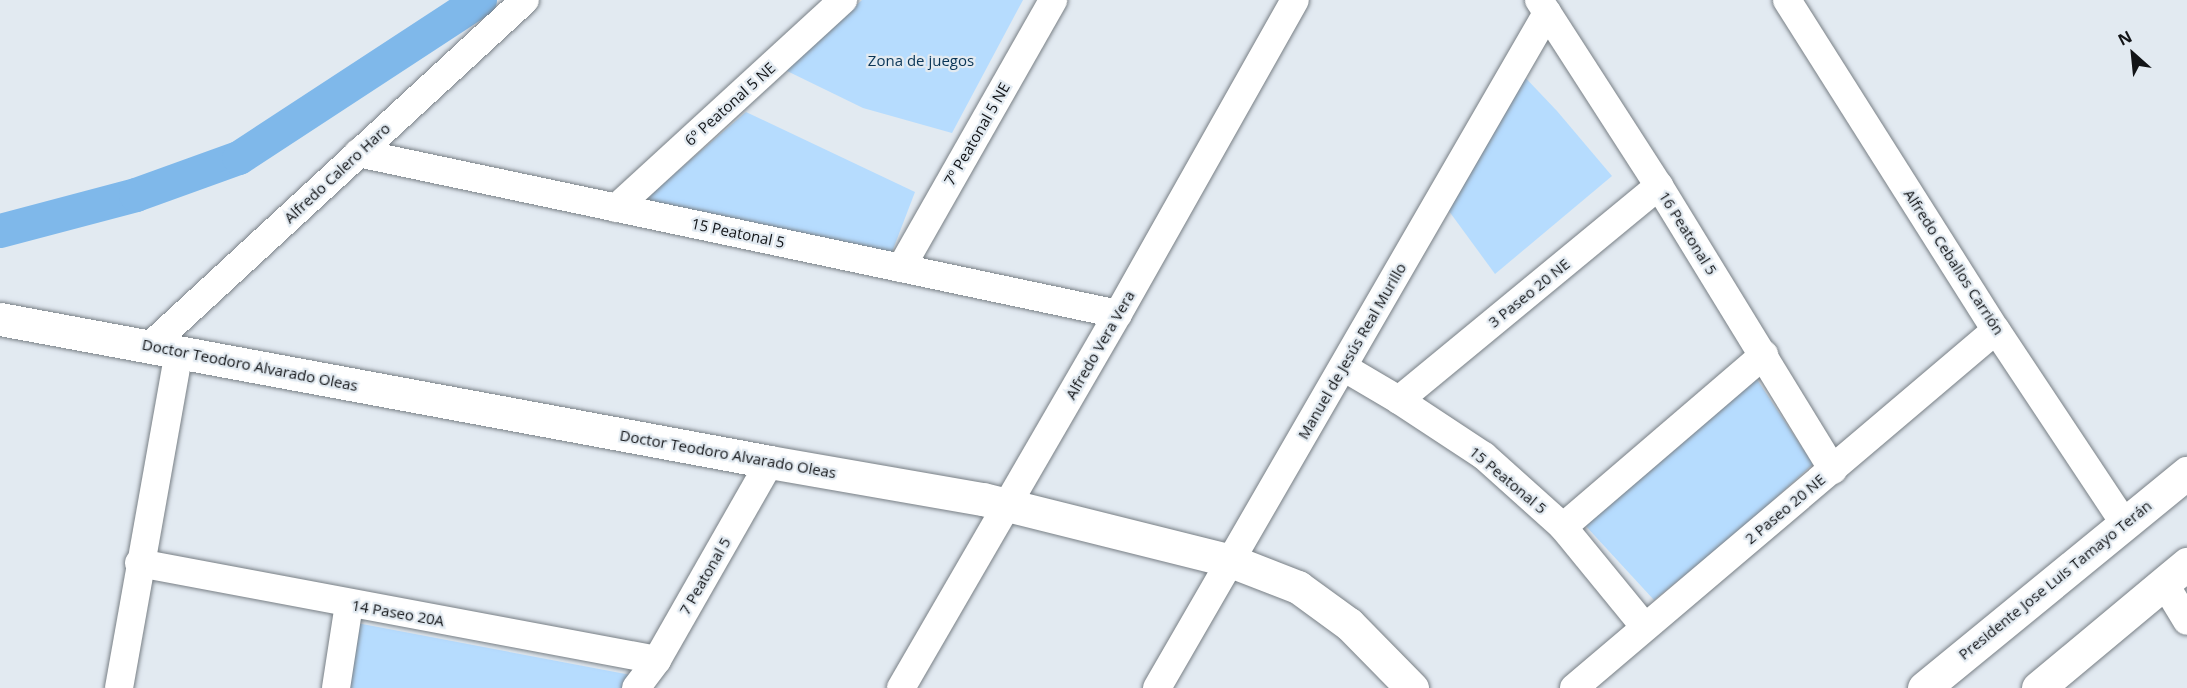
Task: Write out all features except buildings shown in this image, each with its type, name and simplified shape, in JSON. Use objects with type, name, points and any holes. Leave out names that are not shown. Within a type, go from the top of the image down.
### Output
[{"type":"street","name":"Alfredo Calero Haro","points":[[164,349],[358,153],[525,0]]},
{"type":"street","name":"6º Peatonal 5 NE","points":[[616,208],[843,0]]},
{"type":"street","name":"7º Peatonal 5 NE","points":[[901,268],[1053,0]]},
{"type":"street","name":"Alfredo Vera Vera","points":[[901,688],[1009,505],[1295,0]]},
{"type":"street","name":"Alfredo Ceballos Carrión","points":[[1787,0],[1996,330],[2124,523]]},
{"type":"street","name":"16 Peatonal 5","points":[[1543,7],[1659,186],[1833,470]]},
{"type":"street","name":"Manuel de Jesús Real Murillo","points":[[1157,688],[1343,367],[1543,7]]},
{"type":"street","name":"15 Peatonal 5","points":[[358,153],[1118,314]]},
{"type":"street","name":"3 Paseo 20 NE","points":[[1399,400],[1659,186]]},
{"type":"street","name":"Doctor Teodoro Alvarado Oleas","points":[[0,319],[1009,505],[1231,561],[1298,587],[1349,624],[1412,688]]},
{"type":"street","name":"2 Paseo 20 NE","points":[[1574,688],[1644,626],[1833,470],[1996,330]]},
{"type":"street","points":[[119,688],[139,563],[164,349]]},
{"type":"street","points":[[1563,527],[1764,355]]},
{"type":"street","name":"15 Peatonal 5","points":[[1343,367],[1399,400],[1484,456],[1563,527],[1644,626]]},
{"type":"street","name":"7 Peatonal 5","points":[[636,688],[657,660],[770,462]]},
{"type":"street","name":"Presidente Jose Luis Tamayo Terán","points":[[1924,688],[2187,473]]},
{"type":"street","name":"14 Paseo 20A","points":[[139,563],[657,660]]},
{"type":"street","points":[[2038,688],[2176,574],[2187,621]]},
{"type":"street","points":[[336,688],[350,604]]},
{"type":"green space","name":"Zona de juegos","points":[[862,0],[1023,0],[952,133],[863,108],[785,70]]},
{"type":"green space","points":[[1521,73],[1557,111],[1612,176],[1495,274],[1446,207]]},
{"type":"green space","points":[[746,112],[915,192],[887,265],[636,207]]},
{"type":"green space","points":[[1754,375],[1813,464],[1737,533],[1654,600],[1583,523]]},
{"type":"green space","points":[[341,620],[631,675],[623,688],[329,688]]},
{"type":"waterway","points":[[0,231],[136,195],[239,158],[480,0]]}]
